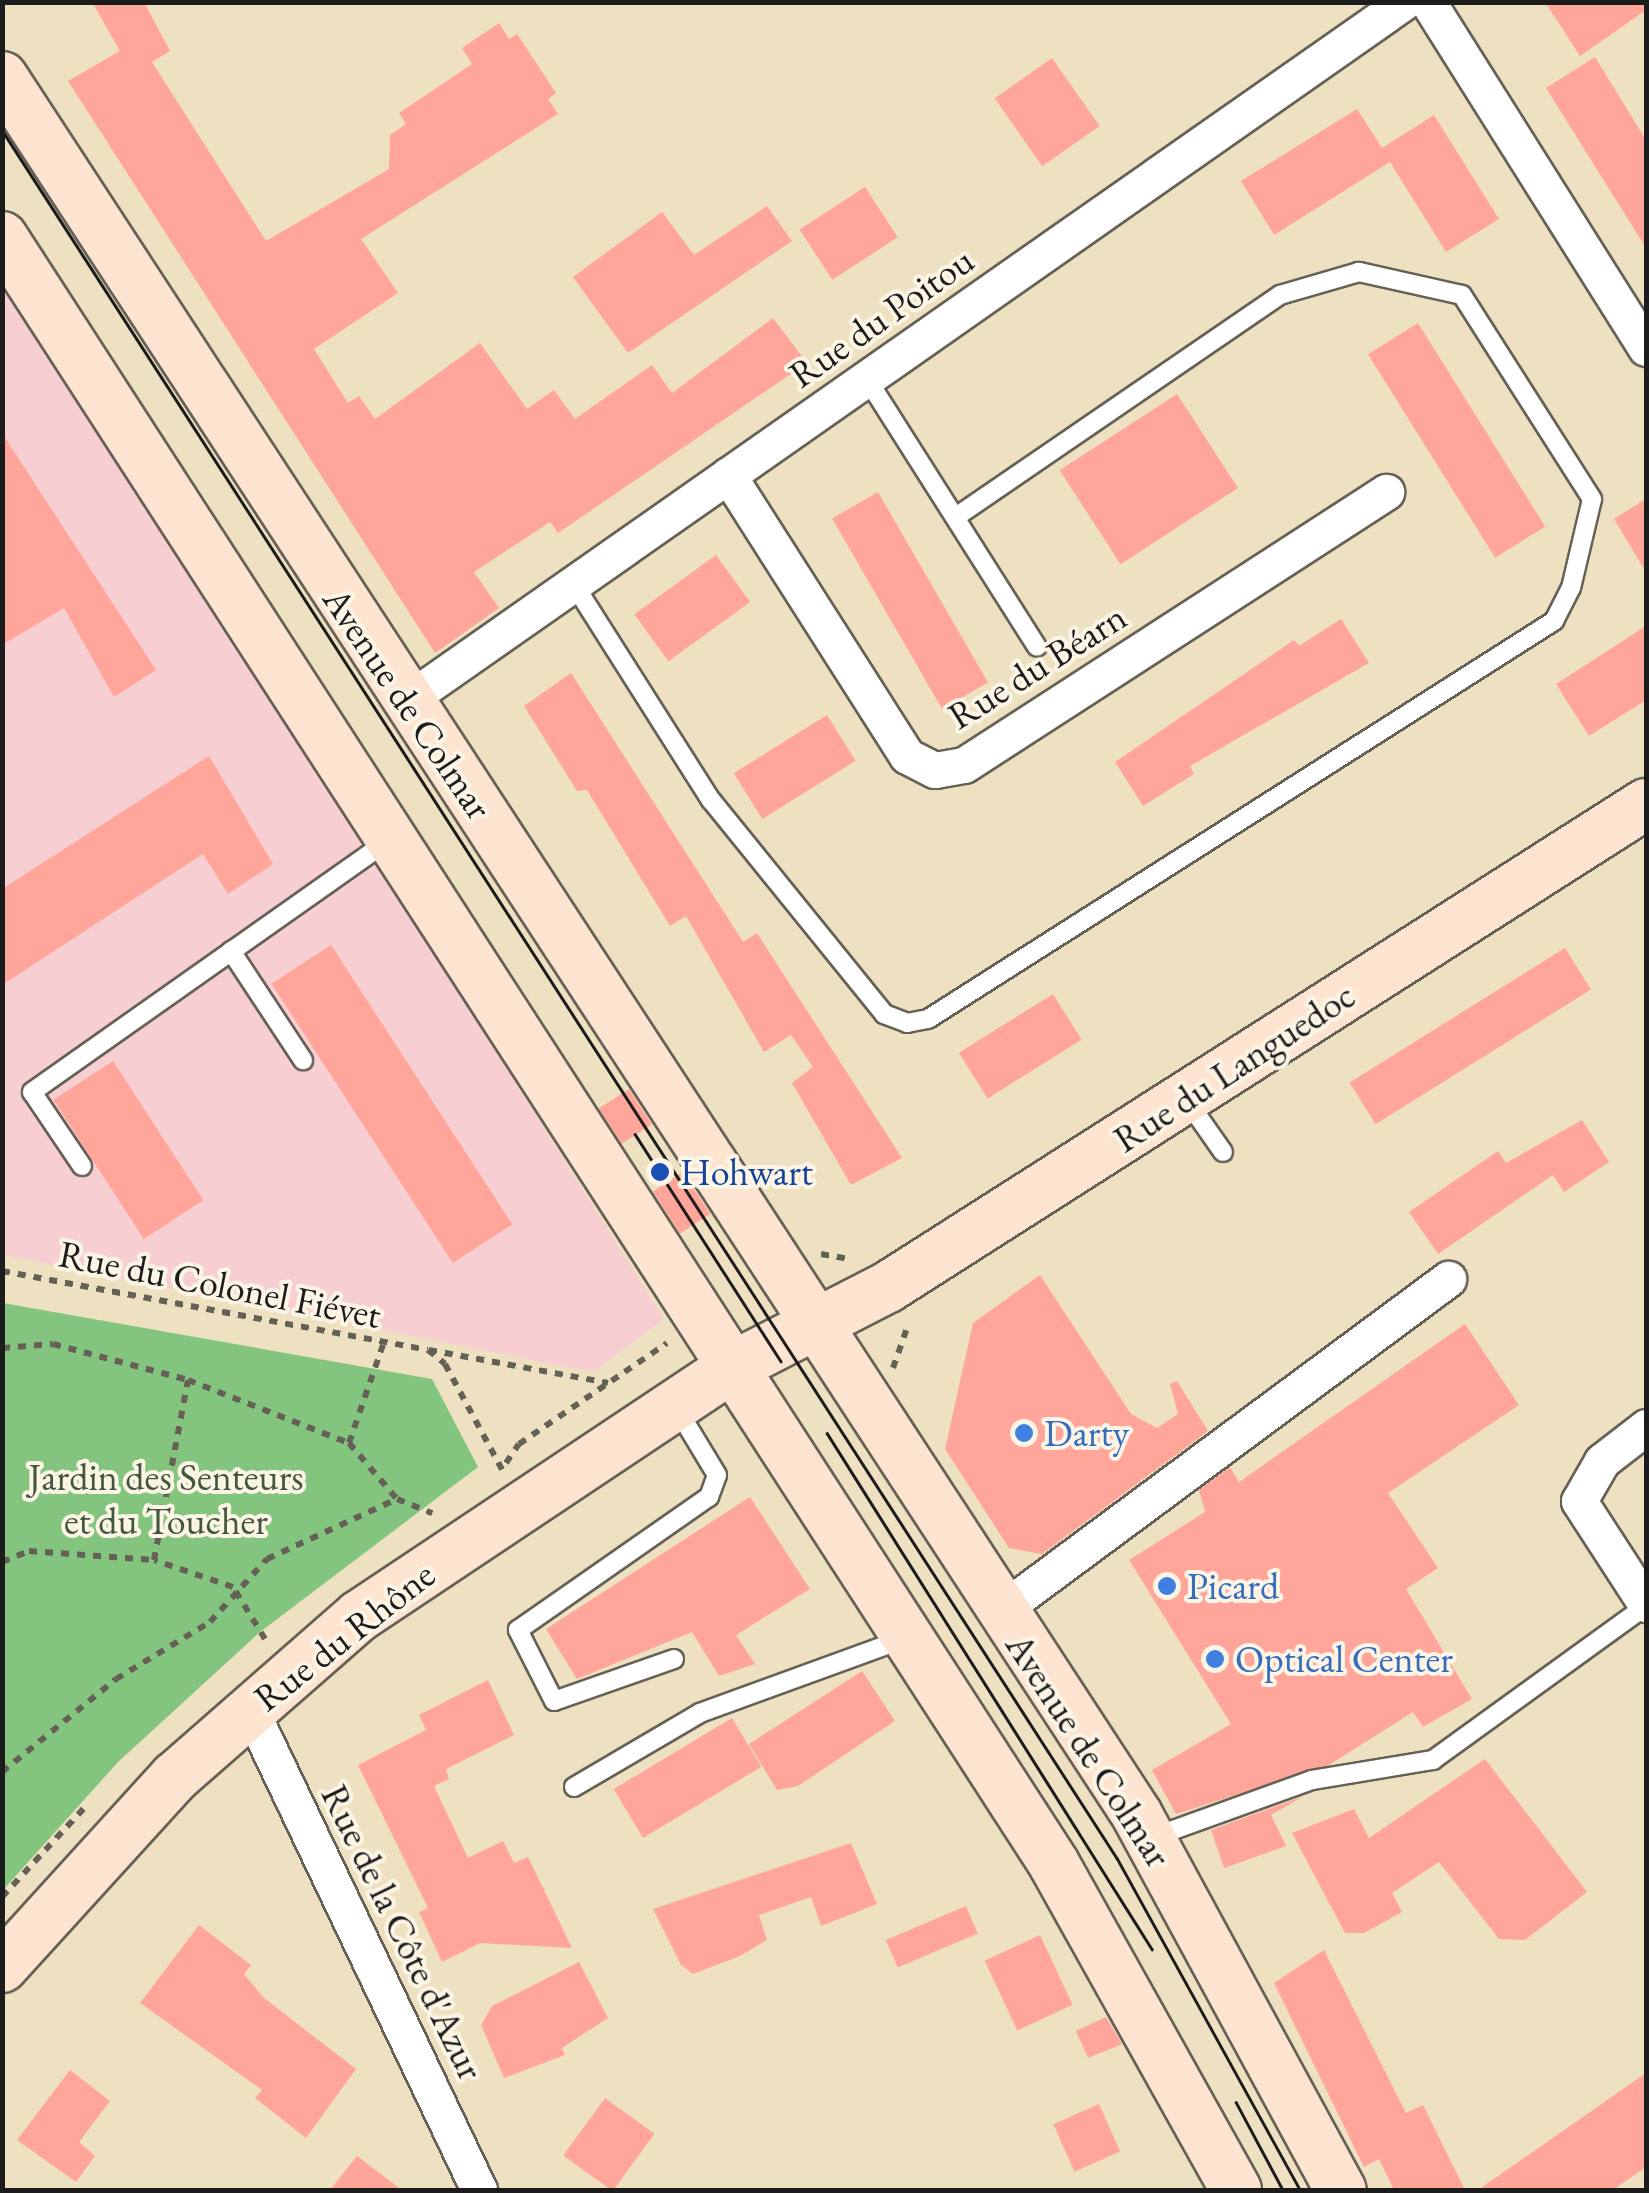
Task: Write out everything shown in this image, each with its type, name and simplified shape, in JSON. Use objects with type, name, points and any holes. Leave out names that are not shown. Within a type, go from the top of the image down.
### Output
[{"type":"main road","name":"Avenue de Colmar","points":[[2,77],[1150,1838],[1340,2189]]},
{"type":"main road","points":[[2,237],[389,840],[736,1365],[1054,1864],[1236,2190]]},
{"type":"main road","name":"Rue du Languedoc","points":[[818,1325],[1641,820]]},
{"type":"main road","points":[[736,1365],[818,1325]]},
{"type":"main road","name":"Rue du Rhône","points":[[2,1967],[250,1709],[360,1616],[521,1504],[736,1365]]},
{"type":"street","name":"Rue du Poitou","points":[[406,701],[1404,2]]},
{"type":"street","points":[[1428,2],[1646,348]]},
{"type":"street","name":"Rue du Béarn","points":[[728,476],[907,756],[935,770],[964,764],[1386,492]]},
{"type":"street","points":[[1000,1611],[1448,1279]]},
{"type":"street","points":[[1646,1427],[1586,1481],[1582,1518],[1646,1605]]},
{"type":"street","name":"Rue de la Côte d'Azur","points":[[250,1709],[479,2190]]},
{"type":"lane","points":[[575,586],[711,800],[884,1014],[907,1022],[928,1019],[1554,620],[1572,588],[1592,499],[1462,296],[1360,272],[1280,295],[956,517]]},
{"type":"lane","points":[[867,379],[1037,647]]},
{"type":"lane","points":[[82,1166],[32,1092],[389,840]]},
{"type":"lane","points":[[231,952],[303,1060]]},
{"type":"lane","points":[[1185,1097],[1223,1152]]},
{"type":"lane","points":[[674,1404],[717,1475],[709,1497],[518,1630],[554,1701],[674,1659]]},
{"type":"lane","points":[[1150,1838],[1312,1780],[1433,1760],[1646,1605]]},
{"type":"lane","points":[[574,1786],[700,1713],[908,1637]]},
{"type":"path","points":[[800,1258],[859,1259]]},
{"type":"path","name":"Rue du Colonel Fiévet","points":[[2,1271],[594,1378],[674,1404]]},
{"type":"path","points":[[349,1443],[384,1342]]},
{"type":"path","points":[[2,1348],[53,1344],[188,1380],[349,1443],[397,1499],[432,1514]]},
{"type":"path","name":"Rue du Colonel Fiévet","points":[[428,1350],[445,1364],[521,1504]]},
{"type":"path","points":[[154,1560],[188,1380]]},
{"type":"path","points":[[2,1772],[116,1679],[210,1622],[233,1587],[349,1514],[397,1499]]},
{"type":"path","points":[[2,1562],[29,1551],[154,1560],[233,1587],[265,1639]]},
{"type":"shaded area","points":[[2,265],[664,1319],[593,1372],[3,1255]]},
{"type":"green space","name":"Jardin des Senteurs et du Toucher","points":[[3,1303],[432,1379],[478,1467],[260,1632],[118,1762],[3,1890]]},
{"type":"building","points":[[92,2],[144,2],[170,51],[152,62],[266,241],[389,169],[390,135],[406,124],[399,113],[472,64],[462,48],[499,23],[509,39],[517,34],[556,93],[548,99],[558,114],[361,239],[398,293],[314,349],[348,403],[359,396],[375,419],[480,343],[527,409],[554,390],[575,419],[652,365],[672,393],[773,318],[807,363],[558,533],[550,522],[474,572],[499,608],[435,653],[68,81],[120,51]]},
{"type":"building","points":[[1545,2],[1646,2],[1646,10],[1580,56]]},
{"type":"building","points":[[1595,57],[1646,140],[1646,248],[1546,88]]},
{"type":"building","points":[[1052,58],[1100,126],[1042,166],[995,98]]},
{"type":"building","points":[[1357,109],[1382,148],[1434,115],[1499,219],[1446,252],[1390,162],[1274,235],[1241,181]]},
{"type":"building","points":[[865,187],[898,237],[832,280],[800,229]]},
{"type":"building","points":[[767,206],[792,241],[628,353],[573,277],[662,212],[694,255]]},
{"type":"building","points":[[1418,323],[1545,527],[1495,558],[1368,354]]},
{"type":"building","points":[[1177,394],[1238,488],[1121,564],[1060,470]]},
{"type":"building","points":[[2,433],[156,670],[114,697],[64,608],[2,645]]},
{"type":"building","points":[[878,492],[988,683],[942,709],[832,518]]},
{"type":"building","points":[[1646,499],[1646,572],[1614,519]]},
{"type":"building","points":[[716,555],[750,602],[668,661],[634,614]]},
{"type":"building","points":[[1341,619],[1369,663],[1190,766],[1194,774],[1143,806],[1115,762],[1294,640],[1299,646]]},
{"type":"building","points":[[1646,626],[1646,700],[1589,736],[1556,684]]},
{"type":"building","points":[[571,673],[743,942],[757,933],[902,1158],[851,1185],[792,1083],[813,1067],[791,1035],[764,1052],[686,916],[670,926],[587,790],[577,791],[524,706]]},
{"type":"building","points":[[827,715],[856,761],[762,819],[734,773]]},
{"type":"building","points":[[209,756],[273,864],[228,894],[203,854],[2,985],[2,889]]},
{"type":"building","points":[[331,945],[512,1224],[453,1263],[271,984]]},
{"type":"building","points":[[1565,948],[1591,990],[1376,1124],[1350,1083]]},
{"type":"building","points":[[1053,994],[1082,1040],[987,1099],[959,1053]]},
{"type":"building","points":[[113,1061],[203,1200],[144,1239],[53,1100]]},
{"type":"building","points":[[629,1089],[652,1124],[622,1144],[599,1109]]},
{"type":"building","points":[[1582,1120],[1609,1162],[1564,1192],[1553,1175],[1438,1254],[1409,1212],[1498,1151],[1506,1163]]},
{"type":"building","points":[[683,1172],[710,1214],[680,1234],[653,1192]]},
{"type":"building","points":[[1040,1275],[1131,1414],[1157,1428],[1178,1414],[1170,1384],[1177,1381],[1208,1431],[1042,1554],[1009,1548],[945,1449],[973,1323]]},
{"type":"building","points":[[1465,1324],[1519,1405],[1388,1493],[1438,1568],[1406,1589],[1472,1699],[1423,1727],[1413,1712],[1329,1765],[1176,1814],[1152,1770],[1231,1724],[1129,1560],[1205,1512],[1199,1490],[1230,1467],[1239,1482]]},
{"type":"building","points":[[750,1497],[810,1589],[736,1635],[755,1664],[719,1676],[692,1632],[577,1679],[546,1629]]},
{"type":"building","points":[[862,1671],[895,1721],[798,1786],[777,1790],[749,1744]]},
{"type":"building","points":[[488,1680],[514,1735],[446,1769],[449,1779],[434,1786],[468,1858],[503,1841],[514,1863],[528,1857],[572,1948],[480,1943],[442,1962],[419,1912],[428,1908],[358,1765],[426,1730],[419,1715]]},
{"type":"building","points":[[732,1718],[761,1767],[643,1838],[614,1789]]},
{"type":"building","points":[[1485,1759],[1587,1892],[1525,1940],[1499,1939],[1439,1862],[1392,1893],[1402,1912],[1364,1933],[1345,1933],[1292,1833],[1354,1809],[1369,1838]]},
{"type":"building","points":[[1304,1796],[1271,1815],[1286,1846],[1224,1868],[1211,1830]]},
{"type":"building","points":[[851,1843],[877,1904],[821,1926],[811,1897],[759,1915],[767,1940],[740,1956],[693,1974],[681,1965],[653,1909]]},
{"type":"building","points":[[966,1906],[978,1934],[898,1968],[886,1940]]},
{"type":"building","points":[[199,1925],[251,1965],[244,1974],[264,1998],[356,2069],[306,2138],[255,2098],[262,2090],[140,2003]]},
{"type":"building","points":[[1040,1935],[1073,2005],[1017,2031],[985,1961]]},
{"type":"building","points":[[1324,1950],[1406,2113],[1423,2105],[1465,2190],[1394,2190],[1379,2159],[1364,2167],[1274,1983]]},
{"type":"building","points":[[579,1962],[608,2018],[562,2048],[565,2055],[504,2078],[481,2025],[492,2006]]},
{"type":"building","points":[[1106,2017],[1122,2044],[1088,2058],[1076,2031]]},
{"type":"building","points":[[70,2070],[110,2101],[79,2142],[95,2156],[76,2182],[17,2140]]},
{"type":"building","points":[[1646,2073],[1646,2167],[1613,2190],[1478,2190]]},
{"type":"building","points":[[605,2098],[654,2134],[614,2190],[563,2155]]},
{"type":"building","points":[[1099,2104],[1120,2152],[1074,2172],[1053,2124]]},
{"type":"building","points":[[357,2156],[402,2190],[330,2190]]},
{"type":"tram line","points":[[2,130],[1117,1858],[1300,2190]]},
{"type":"tram line","points":[[635,1134],[781,1361]]},
{"type":"tram line","points":[[827,1433],[1152,1949]]},
{"type":"tram line","points":[[1236,2102],[1283,2190]]},
{"type":"place","name":"Hohwart","points":[[660,1172]]},
{"type":"place","name":"Darty","points":[[1024,1433]]},
{"type":"place","name":"Picard","points":[[1167,1586]]},
{"type":"place","name":"Optical Center","points":[[1215,1659]]}]
